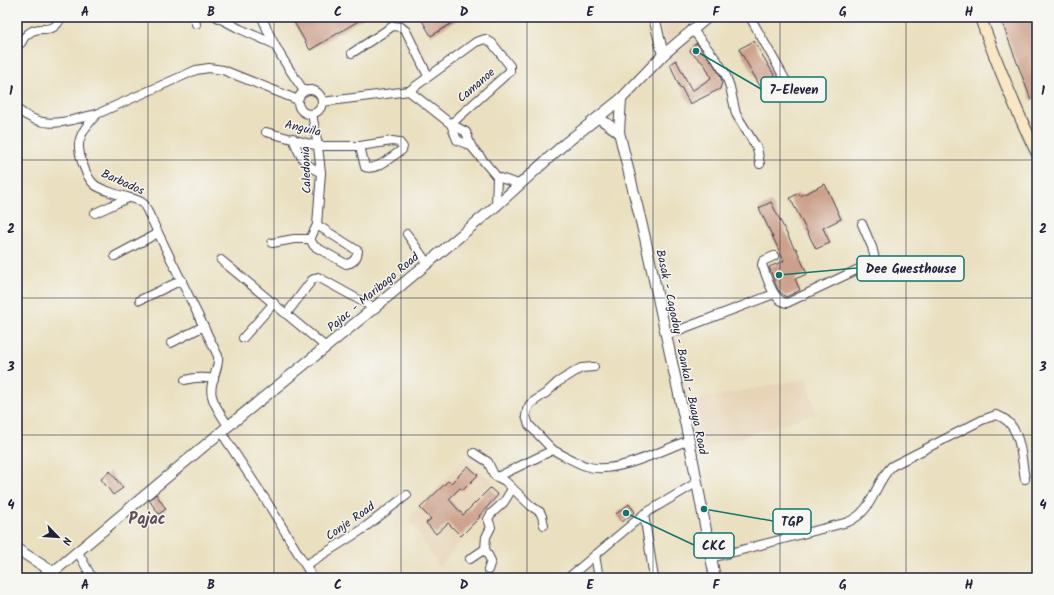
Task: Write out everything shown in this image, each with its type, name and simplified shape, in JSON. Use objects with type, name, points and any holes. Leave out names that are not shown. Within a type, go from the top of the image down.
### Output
[{"type":"main road","points":[[980,17],[1020,120],[1037,153]]},
{"type":"street","points":[[21,43],[27,34],[37,29],[52,29],[58,25],[61,17]]},
{"type":"street","points":[[218,17],[240,29],[274,44]]},
{"type":"street","points":[[262,17],[274,44],[304,91]]},
{"type":"street","points":[[654,17],[663,55]]},
{"type":"street","name":"Pajac - Maribago Road","points":[[50,575],[496,206],[562,146],[622,99],[663,55],[708,17]]},
{"type":"street","points":[[750,17],[789,86]]},
{"type":"street","points":[[352,53],[393,26],[401,27],[406,32],[428,76]]},
{"type":"street","points":[[692,29],[716,59],[725,73],[730,87],[736,114],[757,148],[760,164]]},
{"type":"street","name":"Camanoe","points":[[409,91],[476,42],[485,39],[492,42],[510,66],[510,71],[451,124]]},
{"type":"street","name":"Barbados","points":[[298,100],[228,72],[209,68],[190,72],[97,114],[87,126],[79,143],[80,155],[86,172],[96,185],[128,198],[139,200],[144,204],[218,356],[219,361],[211,395],[225,429],[313,578]]},
{"type":"street","points":[[304,91],[317,91],[321,97],[322,102],[319,110],[312,114],[302,111],[298,106],[300,94],[304,91]]},
{"type":"street","points":[[322,102],[409,91],[451,124],[466,132],[471,146],[497,177],[519,184]]},
{"type":"street","name":"Basak - Cagodoy - Bankal - Buaya Road","points":[[622,99],[619,132],[645,238],[689,440],[715,578]]},
{"type":"street","points":[[17,109],[29,117],[46,124],[58,123],[97,114]]},
{"type":"street","name":"Caledonia","points":[[312,114],[321,173],[317,225]]},
{"type":"street","points":[[598,118],[619,132]]},
{"type":"street","name":"Anguila","points":[[266,132],[293,138],[318,146],[360,146],[392,141],[399,142],[403,147],[402,150],[379,165],[368,168],[364,165],[360,146]]},
{"type":"street","points":[[293,138],[298,154],[310,168],[321,173]]},
{"type":"street","points":[[496,206],[497,177]]},
{"type":"street","points":[[95,213],[128,198]]},
{"type":"street","points":[[862,224],[872,247],[876,263]]},
{"type":"street","points":[[317,225],[355,248],[358,251],[357,257],[353,261],[346,264],[314,246],[310,239],[317,225]]},
{"type":"street","points":[[115,256],[158,233]]},
{"type":"street","points":[[407,234],[427,263]]},
{"type":"street","points":[[272,243],[294,239],[310,239]]},
{"type":"street","points":[[774,256],[763,261],[762,265],[774,294],[782,303],[786,303],[867,265],[876,263],[920,270]]},
{"type":"street","points":[[221,260],[326,346]]},
{"type":"street","points":[[287,313],[312,280],[318,277],[374,308]]},
{"type":"street","points":[[140,300],[182,280]]},
{"type":"street","points":[[666,334],[774,294]]},
{"type":"street","points":[[243,338],[274,303]]},
{"type":"street","points":[[171,343],[204,326]]},
{"type":"street","points":[[594,367],[581,368],[558,382],[546,394],[530,404],[527,410],[526,416],[529,425],[553,450],[588,467],[599,468],[627,464],[689,440]]},
{"type":"street","points":[[185,380],[202,376],[214,379]]},
{"type":"street","points":[[711,558],[855,519],[860,516],[871,502],[886,472],[892,466],[982,420],[996,415],[1012,424],[1016,433],[1025,479]]},
{"type":"street","points":[[497,477],[553,450]]},
{"type":"street","points":[[474,453],[488,462],[491,471],[497,477],[505,482],[530,506],[540,512],[544,525]]},
{"type":"street","points":[[568,578],[644,514],[696,483]]},
{"type":"street","points":[[488,570],[491,561],[485,549],[486,537],[490,527],[488,519],[491,514],[504,502],[512,489]]},
{"type":"street","name":"Conje Road","points":[[306,565],[360,531],[407,495]]},
{"type":"street","points":[[644,514],[654,578]]},
{"type":"street","points":[[17,549],[50,575]]},
{"type":"street","points":[[470,559],[485,549]]},
{"type":"street","points":[[78,552],[92,578]]},
{"type":"street","points":[[595,555],[599,578]]},
{"type":"shaded area","points":[[657,17],[698,17],[666,43]]},
{"type":"shaded area","points":[[694,35],[713,59],[724,79],[720,89],[690,104],[680,88],[668,57]]},
{"type":"shaded area","points":[[807,378],[816,414],[696,451],[686,402]]},
{"type":"shaded area","points":[[466,457],[503,492],[439,567],[409,518]]},
{"type":"building","points":[[291,17],[365,17],[310,50]]},
{"type":"building","points":[[420,17],[462,17],[431,36]]},
{"type":"building","points":[[1000,17],[1037,17],[1037,98],[1031,100]]},
{"type":"building","points":[[754,41],[783,90],[768,100],[739,49]]},
{"type":"building","points":[[696,43],[712,62],[720,75],[722,82],[720,89],[690,104],[681,87],[680,88],[670,64],[676,60],[692,91],[711,78],[705,65],[690,51]]},
{"type":"building","points":[[825,184],[841,219],[823,228],[830,243],[816,249],[790,198],[799,193],[800,196]]},
{"type":"building","points":[[771,202],[794,248],[796,248],[807,274],[795,279],[800,290],[786,297],[778,290],[769,267],[784,261],[759,208]]},
{"type":"building","points":[[468,466],[478,475],[463,490],[460,488],[449,499],[463,515],[490,488],[498,495],[479,516],[480,517],[461,536],[448,523],[436,534],[426,523],[431,519],[420,508],[448,481],[451,483]]},
{"type":"building","points":[[110,471],[123,488],[113,495],[101,479]]},
{"type":"building","points":[[156,494],[166,509],[159,514],[149,500]]},
{"type":"building","points":[[629,504],[635,512],[622,522],[616,514]]},
{"type":"place","name":"7-Eleven","points":[[696,51]]},
{"type":"place","name":"Dee Guesthouse","points":[[779,275]]},
{"type":"place","name":"TGP","points":[[704,509]]},
{"type":"place","name":"CKC","points":[[626,513]]},
{"type":"district","name":"Pajac","points":[[147,518]]}]
